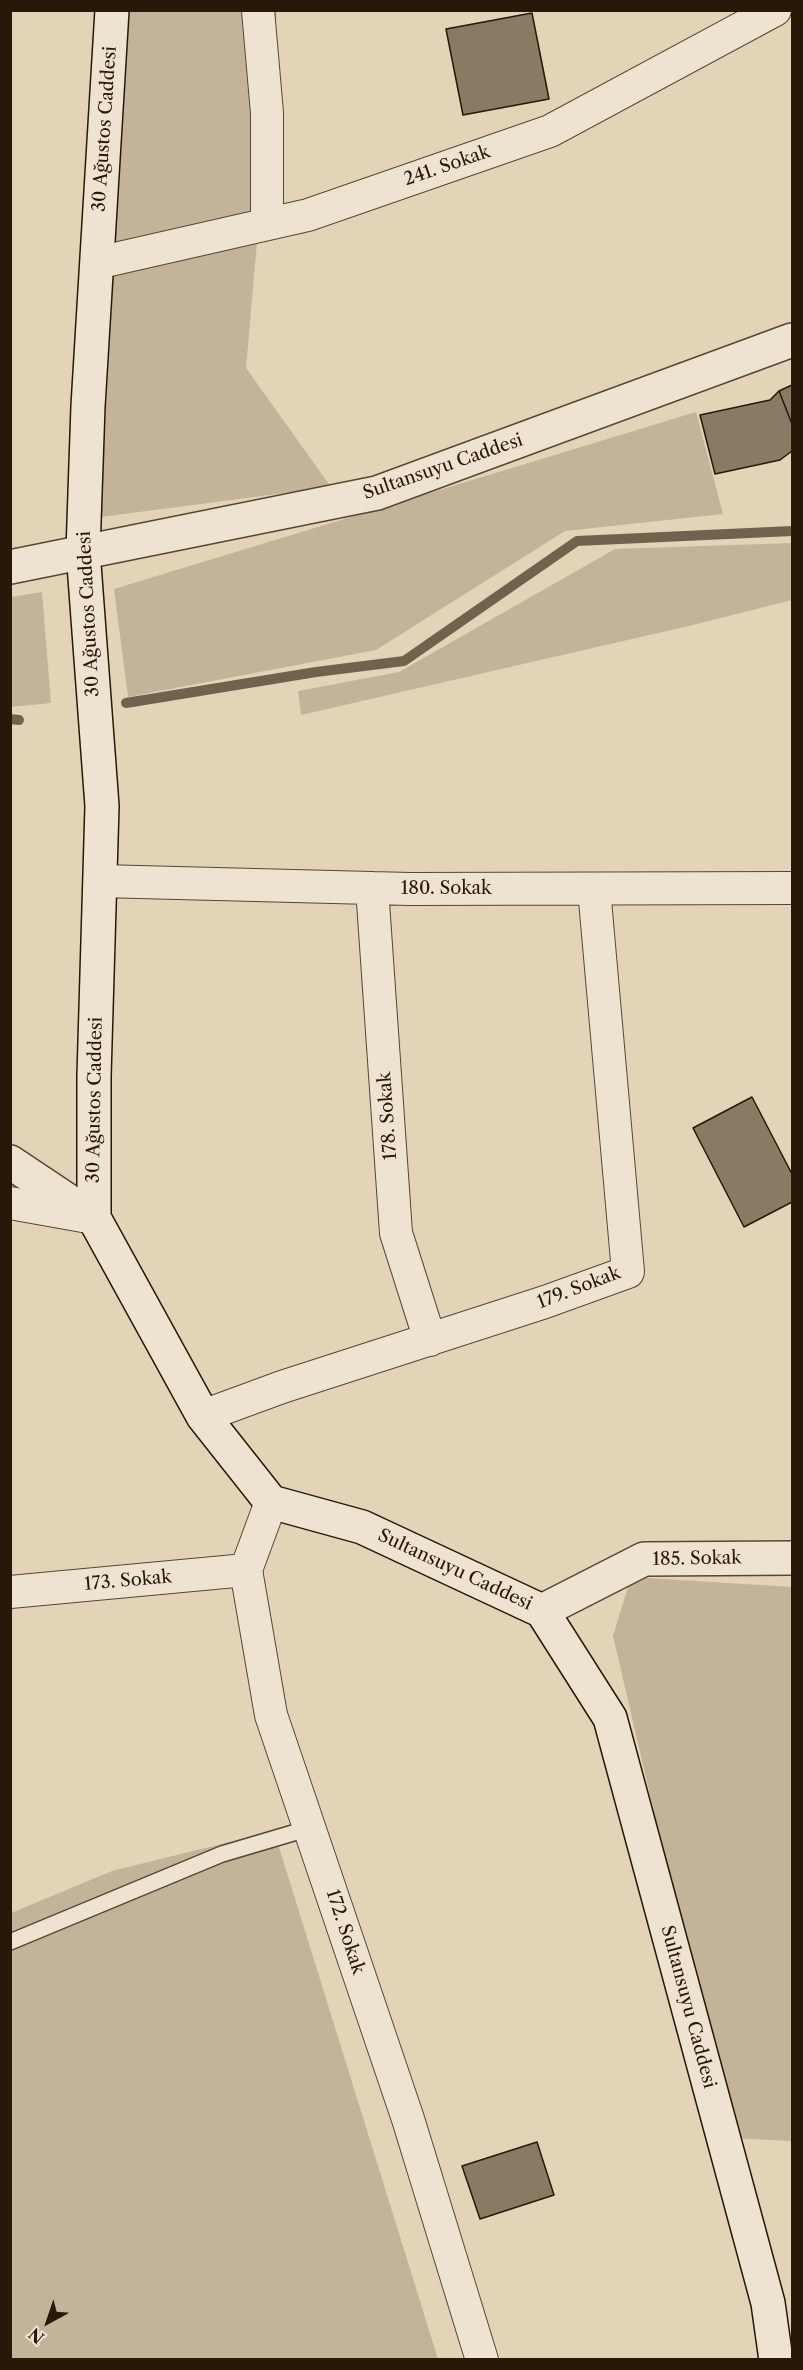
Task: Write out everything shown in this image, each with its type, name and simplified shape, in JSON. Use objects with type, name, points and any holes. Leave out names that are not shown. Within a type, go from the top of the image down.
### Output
[{"type":"main road","name":"30 Ağustos Caddesi","points":[[94,1218],[94,1076],[102,806],[83,551],[88,406],[112,10]]},
{"type":"main road","name":"Sultansuyu Caddesi","points":[[10,567],[377,493],[792,340]]},
{"type":"main road","points":[[10,1162],[94,1218],[203,1416],[271,1502]]},
{"type":"main road","name":"Sultansuyu Caddesi","points":[[271,1502],[362,1527],[542,1611],[610,1718],[768,2303],[776,2360]]},
{"type":"main road","name":"185. Sokak","points":[[542,1611],[644,1559],[792,1558]]},
{"type":"street","points":[[258,10],[267,112],[267,224]]},
{"type":"street","name":"241. Sokak","points":[[97,263],[308,215],[550,131],[775,10]]},
{"type":"street","name":"180. Sokak","points":[[100,881],[372,888],[792,888]]},
{"type":"street","name":"178. Sokak","points":[[372,888],[396,1233],[430,1340]]},
{"type":"street","name":"179. Sokak","points":[[203,1416],[282,1387],[430,1340],[628,1272],[594,889]]},
{"type":"street","points":[[10,1203],[94,1218]]},
{"type":"street","points":[[246,1570],[271,1502]]},
{"type":"street","name":"173. Sokak","points":[[10,1592],[246,1570]]},
{"type":"street","name":"172. Sokak","points":[[246,1570],[272,1714],[408,2118],[482,2360]]},
{"type":"lane","points":[[10,1942],[222,1854],[310,1828]]},
{"type":"shaded area","points":[[122,11],[277,11],[246,368],[331,487],[101,517]]},
{"type":"shaded area","points":[[696,412],[723,514],[565,531],[376,650],[128,697],[114,589]]},
{"type":"shaded area","points":[[792,543],[792,600],[301,715],[298,691],[399,672],[615,549]]},
{"type":"shaded area","points":[[42,592],[51,703],[11,707],[11,597]]},
{"type":"shaded area","points":[[631,1577],[792,1587],[792,2141],[730,2138],[613,1636]]},
{"type":"shaded area","points":[[274,1831],[438,2359],[11,2360],[11,1913],[112,1871]]},
{"type":"building","points":[[532,13],[549,99],[463,115],[446,29]]},
{"type":"building","points":[[792,385],[792,424],[779,391]]},
{"type":"building","points":[[779,391],[792,424],[792,451],[780,460],[715,474],[700,415],[770,400]]},
{"type":"building","points":[[752,1097],[792,1174],[792,1202],[744,1227],[693,1128]]},
{"type":"building","points":[[537,2142],[554,2195],[480,2219],[462,2166]]},
{"type":"waterway","points":[[126,703],[316,672],[404,661],[577,541],[792,531]]},
{"type":"waterway","points":[[10,719],[19,720]]}]
